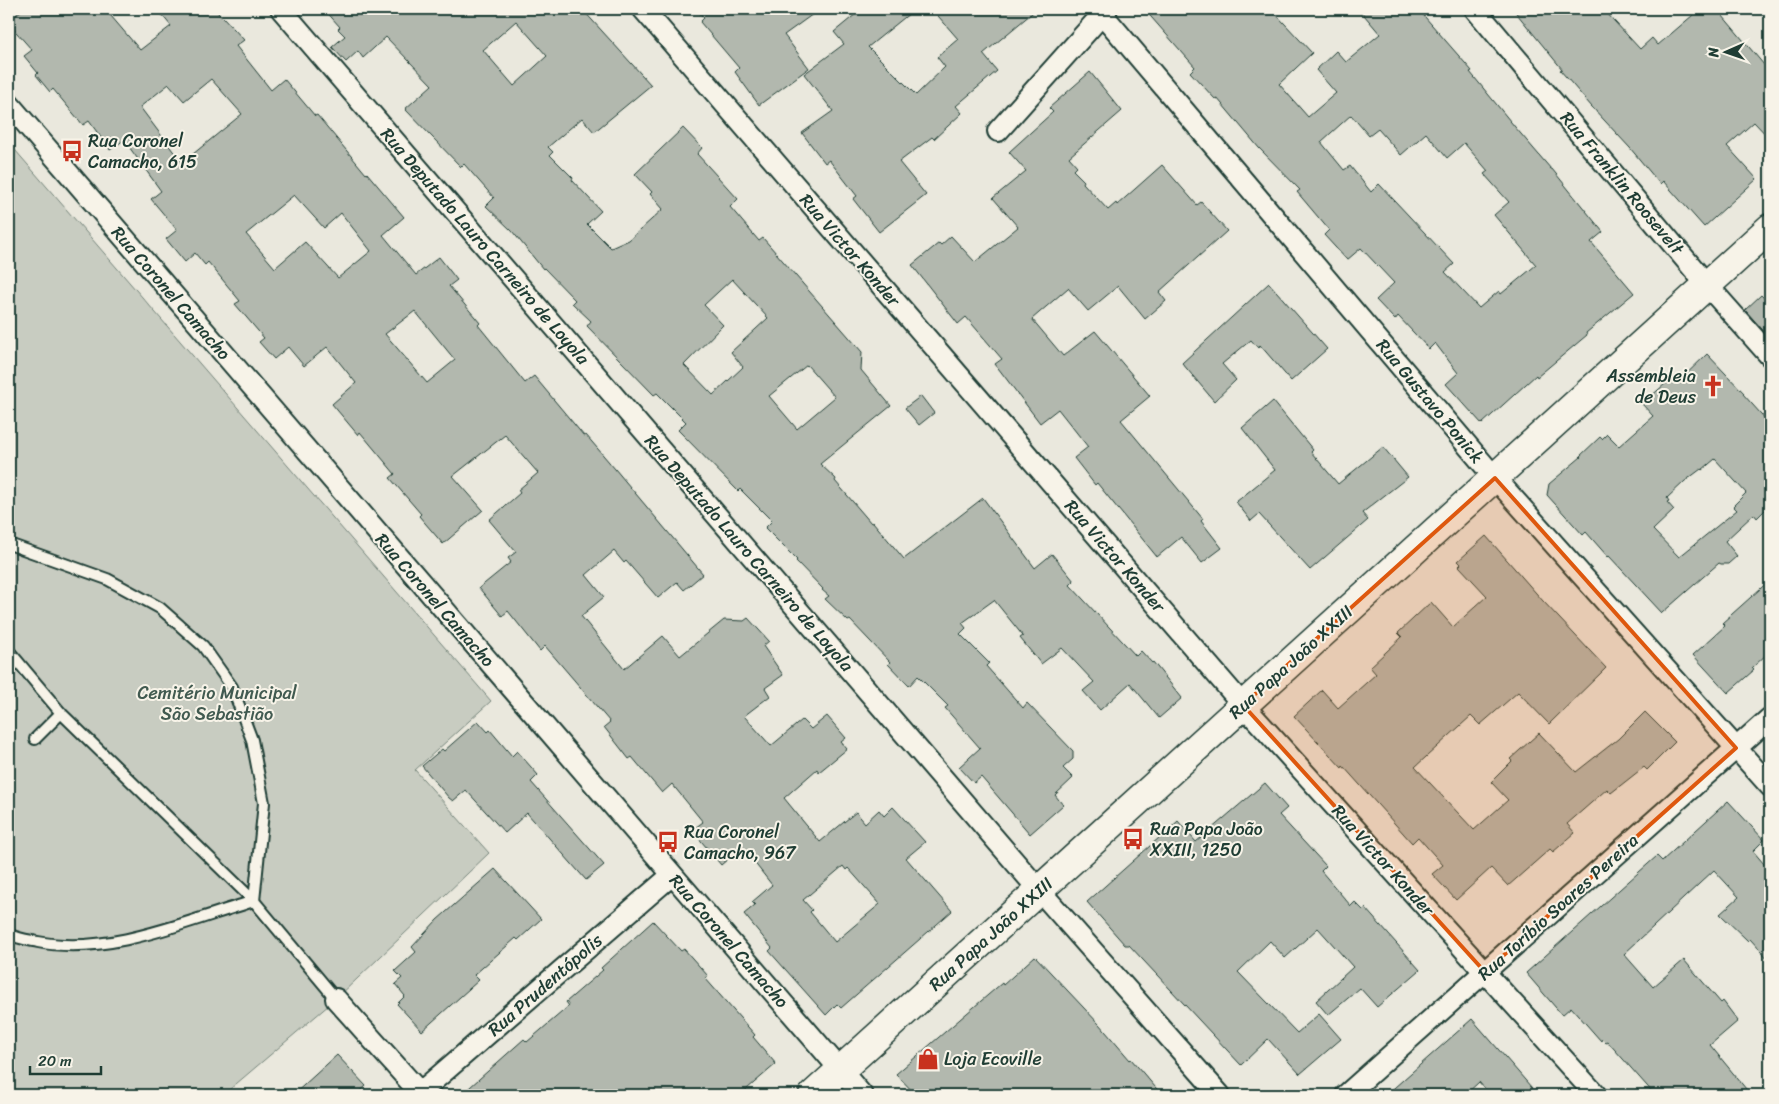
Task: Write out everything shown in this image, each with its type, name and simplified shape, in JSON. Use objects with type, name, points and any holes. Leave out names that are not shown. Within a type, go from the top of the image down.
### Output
[{"type":"main road","name":"Rua Papa João XXIII","points":[[813,1095],[1770,228]]},
{"type":"street","name":"Rua Deputado Lauro Carneiro de Loyola","points":[[281,9],[1039,890],[1220,1095]]},
{"type":"street","name":"Rua Victor Konder","points":[[643,9],[1243,706],[1596,1095]]},
{"type":"street","name":"Rua Franklin Roosevelt","points":[[1475,9],[1707,285],[1770,356]]},
{"type":"street","points":[[998,130],[1102,11]]},
{"type":"street","name":"Rua Gustavo Ponick","points":[[1102,11],[1495,478],[1770,786]]},
{"type":"street","name":"Rua Coronel Camacho","points":[[9,104],[862,1095]]},
{"type":"street","name":"Rua Toríbio Soares Pereira","points":[[1346,1095],[1770,718]]},
{"type":"street","name":"Rua Prudentópolis","points":[[420,1094],[672,875]]},
{"type":"street","points":[[336,999],[420,1094]]},
{"type":"lane","points":[[9,544],[107,578],[160,608],[203,646],[232,687],[252,740],[264,803],[254,901]]},
{"type":"lane","points":[[9,651],[61,713],[254,901],[336,999]]},
{"type":"lane","points":[[35,739],[61,713]]},
{"type":"lane","points":[[9,934],[16,938],[54,945],[96,944],[144,935],[254,901]]},
{"type":"highlighted area","points":[[1495,478],[1736,748],[1485,972],[1243,705]]},
{"type":"green space","name":"Cemitério Municipal São Sebastião","points":[[9,143],[491,701],[415,770],[489,853],[336,999],[223,1095],[9,1095]]},
{"type":"building","points":[[23,9],[105,9],[140,50],[171,26],[157,9],[215,9],[244,40],[236,46],[271,90],[284,79],[404,217],[383,235],[416,275],[439,257],[457,280],[449,286],[480,323],[478,325],[525,383],[534,376],[703,574],[684,590],[677,582],[658,598],[626,561],[624,563],[614,551],[586,575],[604,597],[581,616],[624,669],[663,636],[680,656],[724,620],[744,621],[748,618],[769,641],[763,646],[783,675],[765,688],[770,696],[744,716],[771,746],[802,720],[811,729],[827,716],[846,738],[841,742],[847,749],[819,772],[817,769],[784,798],[820,842],[856,812],[865,823],[879,810],[884,816],[893,807],[925,842],[906,858],[952,911],[841,1008],[837,1004],[826,1015],[769,951],[772,948],[744,914],[755,905],[752,902],[772,885],[742,847],[721,865],[692,830],[703,822],[672,784],[662,793],[632,757],[629,759],[604,727],[610,722],[545,646],[540,651],[508,611],[502,616],[479,588],[511,562],[508,558],[516,552],[489,520],[520,493],[518,490],[538,473],[505,435],[453,476],[483,510],[443,544],[419,516],[421,514],[390,478],[395,474],[360,432],[358,435],[332,404],[356,383],[327,347],[304,366],[288,347],[274,359],[259,342],[264,338],[235,304],[240,301],[208,262],[205,265],[195,253],[185,262],[166,239],[177,230],[151,199],[161,191],[124,140],[110,150],[89,121],[83,125],[53,89],[50,92],[24,56],[32,50],[9,24],[9,21]],"holes":[[[211,79],[242,114],[182,163],[140,107],[169,84],[184,101]],[[294,195],[324,228],[341,213],[371,251],[338,278],[305,242],[275,268],[246,234]],[[415,311],[455,360],[427,383],[385,334]],[[843,866],[846,870],[848,868],[880,904],[835,942],[810,912],[812,910],[803,900]]]},
{"type":"building","points":[[324,9],[582,9],[651,85],[594,132],[582,118],[548,147],[553,152],[550,155],[573,178],[572,180],[601,211],[587,224],[611,248],[629,240],[663,209],[650,194],[652,192],[635,174],[683,128],[702,148],[697,154],[738,199],[730,207],[759,241],[763,238],[862,352],[861,370],[891,406],[820,464],[836,479],[835,481],[871,523],[873,522],[904,559],[983,498],[1035,568],[1052,554],[1074,581],[1070,585],[1136,656],[1141,651],[1153,662],[1182,698],[1159,718],[1130,683],[1100,710],[1083,691],[1094,682],[1062,648],[1041,664],[1020,638],[1023,636],[994,600],[962,623],[966,628],[960,634],[989,663],[986,666],[1023,708],[1027,703],[1073,751],[1073,759],[1063,768],[1073,778],[1055,795],[1063,805],[1030,834],[981,777],[974,783],[959,767],[980,748],[945,708],[948,706],[918,676],[909,686],[888,664],[890,662],[850,620],[848,621],[825,599],[829,596],[765,528],[772,521],[740,489],[738,491],[678,430],[686,422],[657,393],[654,395],[587,326],[591,321],[572,303],[575,300],[543,269],[512,231],[486,206],[494,198],[464,164],[461,167],[405,109],[432,85],[386,37],[363,58],[358,51],[346,62],[332,47],[345,36],[338,29],[340,27]],"holes":[[[516,21],[547,56],[514,86],[483,50]],[[732,279],[768,318],[731,352],[743,367],[713,395],[684,365],[723,325],[704,305]],[[807,365],[835,397],[797,429],[769,396]]]},
{"type":"building","points":[[696,9],[820,9],[784,35],[809,68],[759,105],[735,72],[739,68],[700,22],[704,18]]},
{"type":"building","points":[[862,9],[915,9],[868,47],[916,95],[945,67],[937,57],[958,39],[932,9],[1037,9],[983,54],[997,71],[956,106],[962,113],[934,139],[932,137],[899,162],[926,195],[879,232],[853,199],[857,196],[829,160],[825,163],[802,133],[833,111],[804,74],[844,44],[834,32]]},
{"type":"building","points":[[1144,9],[1271,9],[1312,53],[1279,84],[1308,117],[1336,93],[1316,70],[1336,51],[1346,62],[1380,34],[1359,9],[1418,9],[1472,71],[1470,72],[1603,232],[1591,242],[1634,293],[1537,377],[1536,375],[1482,424],[1446,384],[1458,373],[1435,343],[1429,349],[1398,316],[1395,320],[1376,300],[1394,283],[1361,248],[1347,260],[1324,235],[1329,230],[1297,192],[1300,190],[1259,148],[1217,98],[1215,99],[1190,72],[1195,67]],"holes":[[[1351,115],[1369,136],[1378,129],[1401,155],[1426,133],[1447,158],[1464,143],[1488,171],[1484,174],[1509,202],[1494,215],[1536,265],[1501,294],[1499,291],[1479,308],[1445,272],[1454,264],[1379,184],[1371,192],[1350,166],[1344,170],[1321,142]]]},
{"type":"building","points":[[1513,9],[1603,9],[1640,49],[1652,38],[1658,45],[1700,9],[1717,9],[1770,72],[1770,139],[1754,122],[1727,146],[1757,179],[1704,227],[1663,181],[1660,184],[1592,107],[1560,70],[1562,69]]},
{"type":"building","points":[[1090,72],[1122,111],[1069,157],[1077,166],[1073,170],[1084,181],[1083,183],[1108,210],[1116,203],[1117,205],[1162,165],[1197,205],[1201,202],[1227,231],[1159,292],[1166,301],[1145,319],[1118,286],[1088,311],[1068,288],[1032,319],[1063,356],[1095,331],[1150,396],[1121,420],[1203,519],[1201,521],[1222,548],[1202,563],[1181,537],[1157,557],[1097,483],[1095,485],[1074,458],[1088,447],[1058,409],[1040,423],[995,364],[1002,359],[966,317],[958,324],[912,265],[939,243],[941,245],[951,236],[975,262],[1018,227],[993,198],[1026,171],[1009,152],[1053,112],[1049,108]]},
{"type":"building","points":[[1269,283],[1327,349],[1291,381],[1260,345],[1258,348],[1251,340],[1222,364],[1236,380],[1214,401],[1182,363]]},
{"type":"building","points":[[1761,295],[1770,304],[1770,338],[1745,310]]},
{"type":"building","points":[[1707,354],[1770,424],[1770,505],[1757,518],[1754,514],[1725,541],[1737,556],[1728,564],[1719,563],[1662,613],[1586,532],[1583,535],[1547,495],[1549,484],[1581,457],[1600,437],[1602,439],[1607,434],[1619,446],[1653,416],[1642,404],[1673,377],[1678,382]],"holes":[[[1715,459],[1746,493],[1733,506],[1737,510],[1679,557],[1653,530],[1674,510],[1667,502],[1669,501],[1667,498],[1685,481]]]},
{"type":"building","points":[[921,396],[934,413],[919,425],[905,408]]},
{"type":"building","points":[[1273,401],[1313,450],[1311,452],[1338,484],[1383,447],[1408,477],[1362,513],[1368,520],[1310,570],[1259,514],[1251,521],[1236,502],[1275,470],[1242,428]]},
{"type":"building","points":[[1486,536],[1543,601],[1606,668],[1549,724],[1518,692],[1480,725],[1471,716],[1415,767],[1474,830],[1508,800],[1491,782],[1512,761],[1510,759],[1539,733],[1576,772],[1618,739],[1645,712],[1675,742],[1647,770],[1644,767],[1611,793],[1607,789],[1567,824],[1575,833],[1553,852],[1550,849],[1508,886],[1491,868],[1456,900],[1432,874],[1443,865],[1418,837],[1412,843],[1343,766],[1342,768],[1294,716],[1322,690],[1338,708],[1376,674],[1370,667],[1402,637],[1398,633],[1431,602],[1453,627],[1487,596],[1459,566],[1461,564],[1458,561]]},
{"type":"building","points":[[1770,580],[1770,651],[1752,668],[1754,670],[1728,693],[1693,655],[1725,626],[1722,623]]},
{"type":"building","points":[[478,721],[488,732],[490,730],[512,756],[517,751],[538,775],[531,782],[604,865],[586,880],[527,813],[505,833],[466,790],[453,801],[422,766],[442,749],[444,751]]},
{"type":"building","points":[[1265,783],[1287,808],[1279,815],[1326,866],[1321,871],[1351,906],[1355,902],[1363,910],[1365,908],[1420,970],[1377,1007],[1360,988],[1328,1015],[1316,1001],[1353,967],[1318,928],[1285,958],[1270,941],[1238,972],[1297,1033],[1319,1014],[1341,1039],[1300,1074],[1268,1039],[1241,1065],[1129,945],[1125,945],[1087,902],[1178,821],[1196,842]]},
{"type":"building","points":[[1728,801],[1764,840],[1753,851],[1770,871],[1770,961],[1750,939],[1748,941],[1720,914],[1739,897],[1714,870],[1624,954],[1653,987],[1684,960],[1721,1003],[1723,1001],[1738,1021],[1710,1045],[1751,1095],[1655,1095],[1607,1041],[1605,1042],[1602,1039],[1601,1041],[1571,1007],[1562,1015],[1526,973],[1657,856],[1662,861]]},
{"type":"building","points":[[495,869],[541,919],[474,975],[479,980],[422,1031],[397,1004],[405,996],[395,984],[402,978],[395,971],[416,952],[412,947],[437,920]]},
{"type":"building","points":[[653,921],[681,951],[684,949],[708,976],[705,978],[755,1035],[753,1037],[776,1064],[740,1095],[461,1095],[524,1039],[527,1042],[569,1006],[566,1002],[603,970],[601,968]]},
{"type":"building","points":[[1035,956],[1162,1095],[916,1095],[896,1074]]},
{"type":"building","points":[[1472,1019],[1538,1095],[1490,1095],[1479,1082],[1465,1095],[1386,1095]]},
{"type":"building","points":[[337,1055],[366,1086],[356,1095],[293,1095]]},
{"type":"place","name":"Rua Coronel Camacho, 615","points":[[72,151]]},
{"type":"place","name":"Assembleia de Deus","points":[[1713,386]]},
{"type":"place","name":"Rua Papa João XXIII, 1250","points":[[1133,839]]},
{"type":"place","name":"Rua Coronel Camacho, 967","points":[[668,842]]},
{"type":"place","name":"Loja Ecoville","points":[[928,1059]]}]
